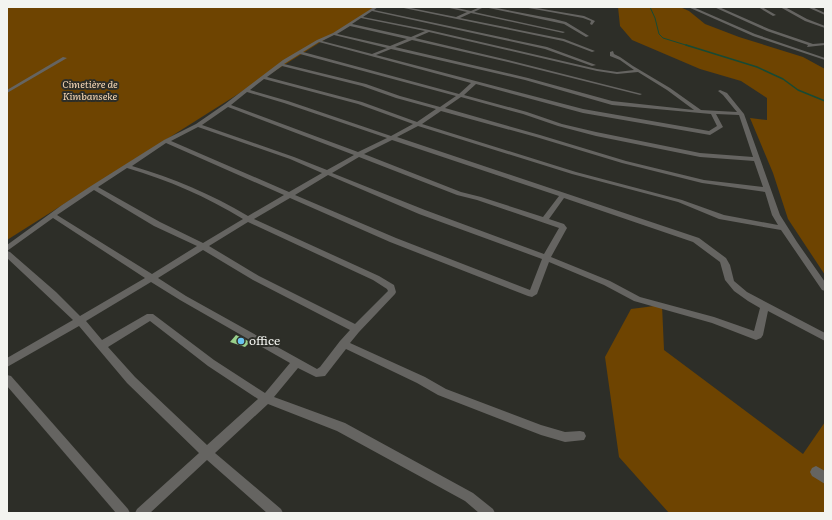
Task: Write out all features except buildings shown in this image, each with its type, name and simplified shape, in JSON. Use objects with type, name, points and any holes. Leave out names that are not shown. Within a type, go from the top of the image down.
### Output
[{"type":"street","points":[[401,7],[564,40],[593,51]]},
{"type":"street","points":[[447,7],[563,32]]},
{"type":"street","points":[[372,55],[408,38],[444,25],[485,7],[565,23],[587,36]]},
{"type":"street","points":[[525,7],[584,17],[593,21],[592,24]]},
{"type":"street","points":[[690,7],[754,36],[825,59]]},
{"type":"street","points":[[716,7],[768,30],[812,45]]},
{"type":"street","points":[[760,7],[774,15]]},
{"type":"street","points":[[782,7],[806,20],[825,27]]},
{"type":"street","points":[[809,7],[825,14]]},
{"type":"street","points":[[7,249],[53,215],[126,166],[166,141],[198,125],[299,52],[334,34],[374,9],[546,48],[617,73]]},
{"type":"street","points":[[360,17],[428,31],[571,65],[617,73],[639,71]]},
{"type":"street","points":[[348,24],[640,94]]},
{"type":"street","points":[[334,34],[526,79],[612,103],[700,112],[741,114]]},
{"type":"street","points":[[318,41],[583,112],[704,133],[710,133],[720,128],[713,113]]},
{"type":"street","points":[[788,47],[825,44]]},
{"type":"street","points":[[299,52],[525,112],[560,125],[596,134],[700,155],[756,159]]},
{"type":"street","points":[[612,52],[612,55],[620,57],[639,71],[683,98],[700,112]]},
{"type":"street","points":[[7,92],[66,58]]},
{"type":"street","points":[[281,64],[320,73],[624,162],[704,182],[767,190]]},
{"type":"street","points":[[264,78],[360,104],[418,124],[580,175],[680,201],[722,217],[784,228]]},
{"type":"street","points":[[7,363],[80,321],[328,172],[418,124],[461,96],[475,82]]},
{"type":"street","points":[[247,91],[563,195],[702,244],[725,262],[727,275],[730,282],[737,289],[765,306],[793,319],[825,337]]},
{"type":"street","points":[[720,92],[725,94],[741,114],[754,147],[756,159],[776,215],[825,288]]},
{"type":"street","points":[[166,141],[223,164],[393,240],[528,293],[532,294],[534,292],[546,258],[563,228],[545,220],[479,198],[459,194],[227,105]]},
{"type":"street","points":[[198,125],[328,172],[422,212],[546,258],[606,283],[637,298],[714,320],[755,336],[758,335],[765,306]]},
{"type":"street","points":[[53,215],[151,278],[217,318],[316,373],[321,373],[356,329],[392,292],[391,287],[376,278],[248,219],[223,204],[173,181],[126,166]]},
{"type":"street","points":[[94,187],[158,224],[203,246],[256,278],[356,329]]},
{"type":"street","points":[[545,220],[563,195]]},
{"type":"street","points":[[7,254],[55,296],[80,321],[131,380],[208,453],[277,513]]},
{"type":"street","points":[[101,346],[150,316],[211,363],[266,399],[341,427],[469,497],[489,513]]},
{"type":"street","points":[[343,344],[397,368],[442,392],[541,430],[565,437],[580,436]]},
{"type":"street","points":[[141,513],[266,399],[297,362]]},
{"type":"street","points":[[7,379],[124,513]]},
{"type":"green space","name":"Cimetière de Kimbanseke","points":[[7,7],[376,7],[7,240]]},
{"type":"green space","points":[[618,7],[680,7],[689,11],[705,24],[739,37],[803,57],[825,69],[825,275],[788,219],[773,173],[750,118],[767,120],[767,98],[741,81],[700,69],[632,40],[620,26]]},
{"type":"green space","points":[[662,305],[664,350],[803,454],[825,422],[825,513],[669,513],[619,457],[605,357],[631,309]]},
{"type":"waterway","points":[[650,7],[655,18],[659,34],[663,38],[689,46]]},
{"type":"waterway","points":[[686,45],[757,67],[783,79],[798,90],[825,101]]},
{"type":"place","name":"office","points":[[241,341]]}]
